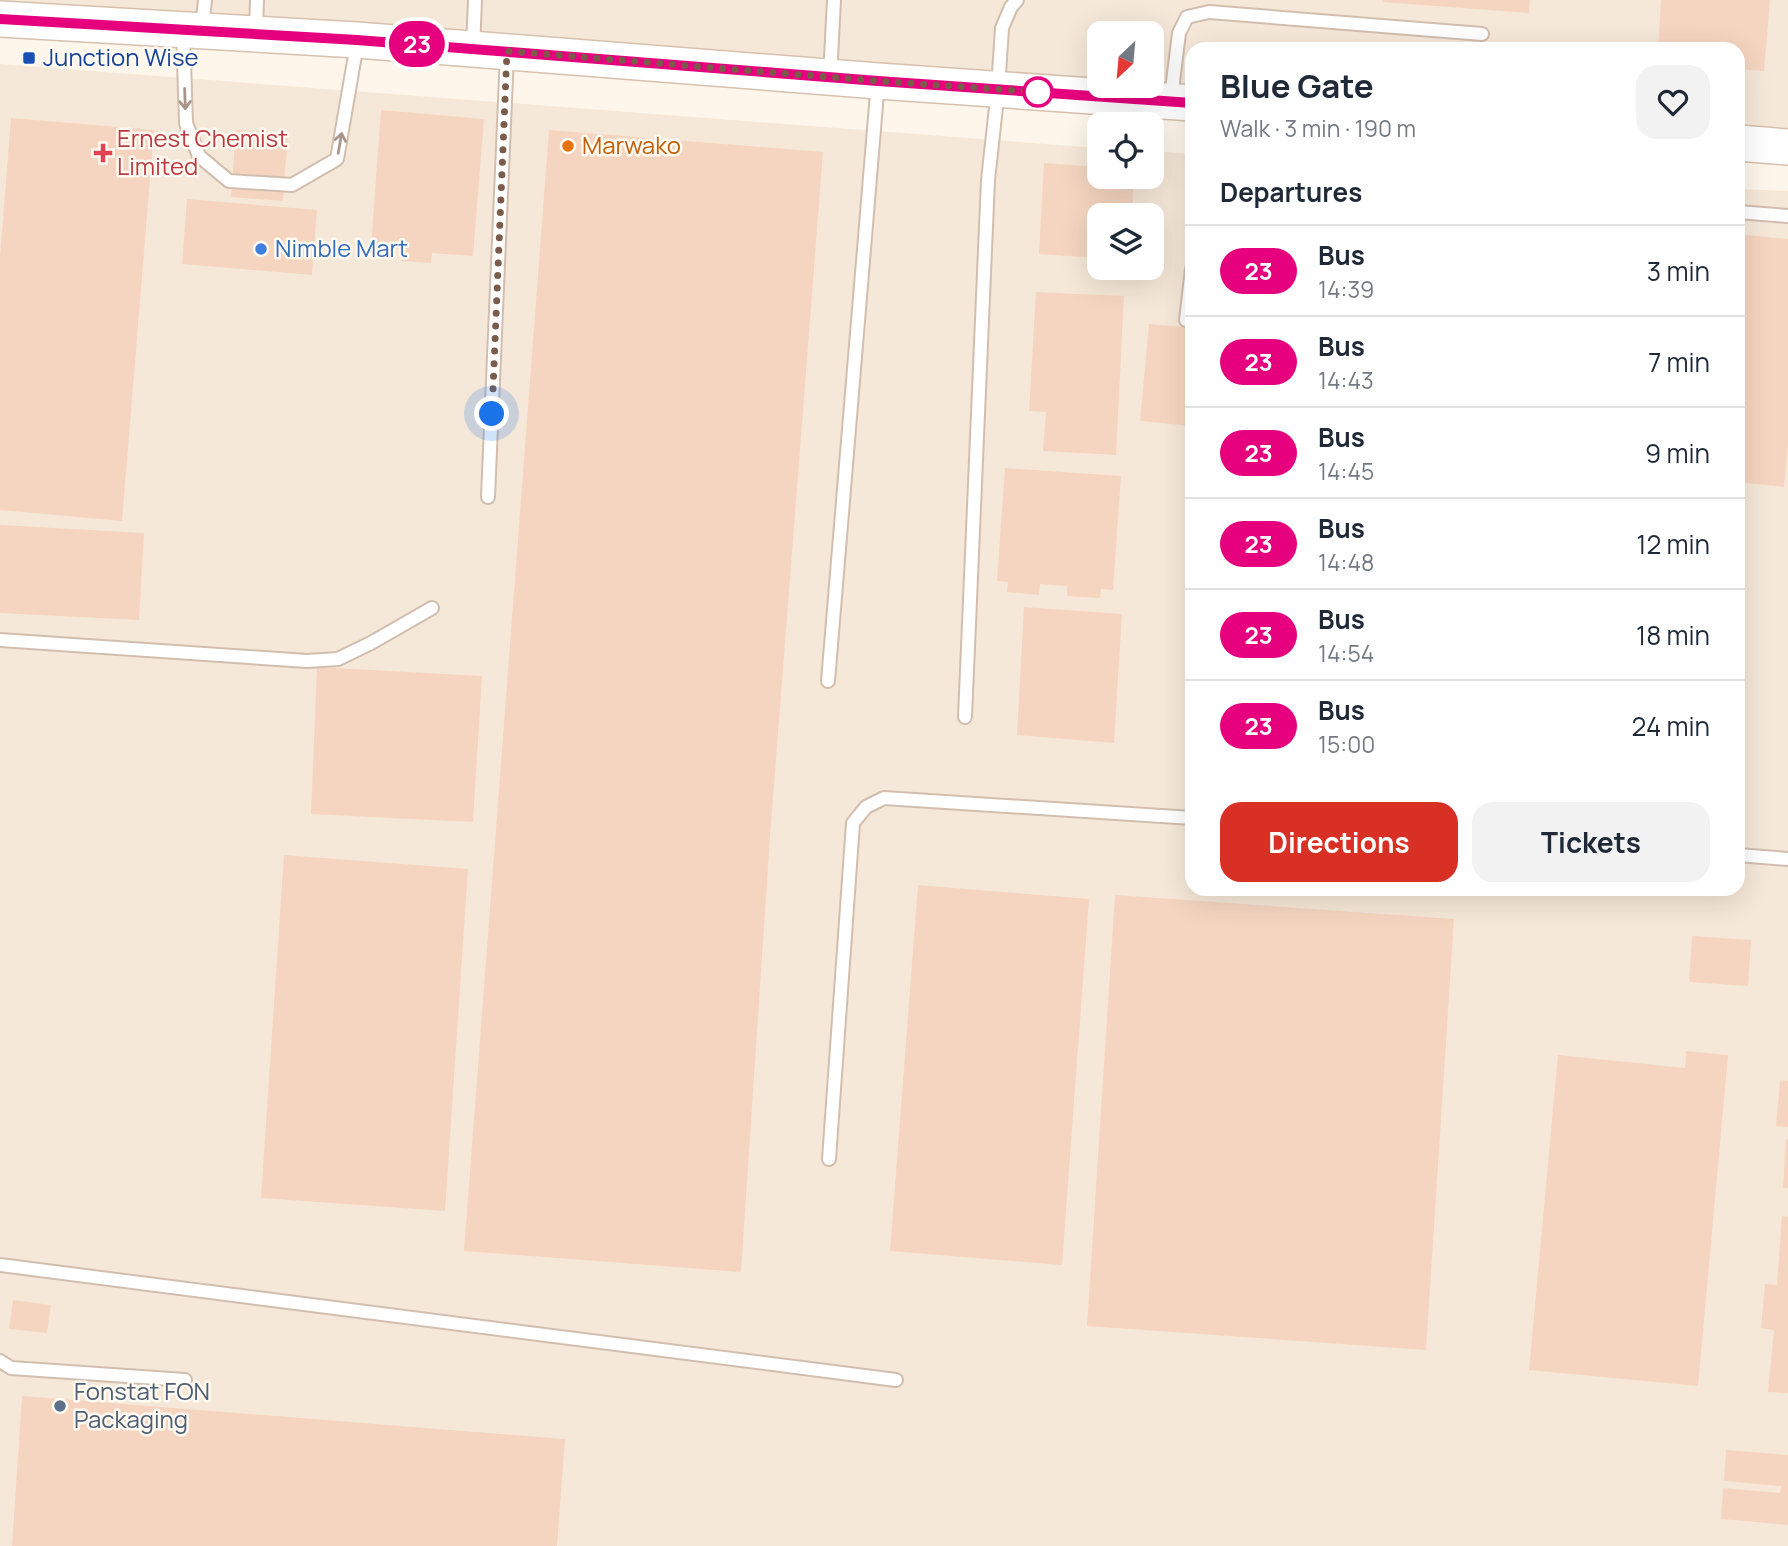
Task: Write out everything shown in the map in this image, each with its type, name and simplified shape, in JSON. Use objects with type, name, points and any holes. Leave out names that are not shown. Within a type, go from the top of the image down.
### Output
[{"type":"main road","points":[[0,19],[196,21],[256,35],[473,48],[1181,103]]},
{"type":"main road","points":[[1745,144],[1788,147]]},
{"type":"lane","points":[[256,35],[257,0]]},
{"type":"lane","points":[[473,48],[475,0]]},
{"type":"lane","points":[[830,77],[834,0]]},
{"type":"lane","points":[[965,717],[988,180],[1002,28],[1017,0]]},
{"type":"lane","points":[[1181,103],[1179,33],[1187,17],[1209,12],[1482,34]]},
{"type":"lane","points":[[196,21],[186,123],[199,156],[229,181],[292,185],[337,159],[357,40]]},
{"type":"lane","points":[[488,498],[507,51]]},
{"type":"lane","points":[[828,681],[878,81]]},
{"type":"lane","points":[[1745,213],[1788,216]]},
{"type":"lane","points":[[0,640],[293,660],[338,659],[432,608]]},
{"type":"lane","points":[[829,1159],[853,822],[866,807],[884,798],[1185,818]]},
{"type":"lane","points":[[1745,856],[1788,859]]},
{"type":"lane","points":[[0,1265],[896,1380]]},
{"type":"lane","points":[[0,1361],[11,1368],[185,1380]]},
{"type":"shaded area","points":[[0,0],[1788,0],[1788,136],[1745,133],[1745,42],[1185,42],[1185,96],[1164,95],[1164,21],[1087,21],[1087,89],[0,8]]},
{"type":"shaded area","points":[[0,64],[1087,147],[1087,189],[1164,189],[1164,152],[1185,153],[1185,896],[1745,896],[1745,189],[1788,191],[1788,1546],[0,1546]]},
{"type":"building","points":[[1530,0],[1529,13],[1382,2]]},
{"type":"building","points":[[1661,0],[1770,0],[1764,71],[1745,70],[1745,42],[1658,42]]},
{"type":"building","points":[[381,110],[484,119],[473,256],[432,253],[431,263],[402,261],[403,250],[371,247]]},
{"type":"building","points":[[11,118],[154,130],[122,521],[0,510],[0,257]]},
{"type":"building","points":[[236,130],[288,134],[283,201],[231,197]]},
{"type":"building","points":[[549,130],[823,152],[770,837],[741,1272],[464,1251]]},
{"type":"building","points":[[1044,163],[1087,166],[1087,189],[1133,189],[1133,203],[1087,203],[1087,257],[1039,254]]},
{"type":"building","points":[[187,199],[317,210],[312,275],[182,264]]},
{"type":"building","points":[[1745,235],[1788,239],[1788,443],[1784,487],[1745,483]]},
{"type":"building","points":[[1036,292],[1124,296],[1116,455],[1043,451],[1046,412],[1029,411]]},
{"type":"building","points":[[1149,324],[1185,327],[1185,425],[1140,421]]},
{"type":"building","points":[[1005,468],[1121,476],[1113,590],[1101,589],[1100,598],[1067,596],[1067,586],[1040,584],[1039,595],[1007,592],[1008,582],[997,581]]},
{"type":"building","points":[[0,525],[144,533],[139,620],[0,613]]},
{"type":"building","points":[[1024,607],[1122,614],[1114,743],[1017,735]]},
{"type":"building","points":[[317,667],[482,676],[473,822],[311,814]]},
{"type":"building","points":[[284,855],[468,869],[445,1211],[261,1198]]},
{"type":"building","points":[[918,885],[1089,899],[1062,1265],[890,1251]]},
{"type":"building","points":[[1115,895],[1454,919],[1426,1350],[1087,1326]]},
{"type":"building","points":[[1692,936],[1751,940],[1748,986],[1689,982]]},
{"type":"building","points":[[1686,1051],[1728,1055],[1698,1386],[1529,1370],[1558,1055],[1685,1068]]},
{"type":"building","points":[[1780,1080],[1788,1081],[1788,1127],[1776,1126]]},
{"type":"building","points":[[1786,1139],[1788,1188],[1783,1188]]},
{"type":"building","points":[[1782,1216],[1788,1217],[1788,1393],[1768,1392],[1774,1330],[1761,1328],[1765,1284],[1777,1285]]},
{"type":"building","points":[[13,1300],[51,1305],[47,1333],[9,1329]]},
{"type":"building","points":[[22,1396],[565,1439],[557,1546],[12,1546]]},
{"type":"building","points":[[1726,1450],[1788,1455],[1788,1525],[1721,1519],[1723,1488],[1780,1493],[1781,1486],[1724,1481]]},
{"type":"bus line","name":"23","points":[[0,19],[473,48],[1185,103]]},
{"type":"place","name":"Junction Wise","points":[[29,58]]},
{"type":"place","name":"Marwako","points":[[568,146]]},
{"type":"place","name":"Ernest Chemist Limited","points":[[103,153]]},
{"type":"place","name":"Nimble Mart","points":[[261,249]]},
{"type":"place","name":"Fonstat FON Packaging","points":[[60,1406]]},
{"type":"route","points":[[492,414],[507,51],[1038,92]]}]
